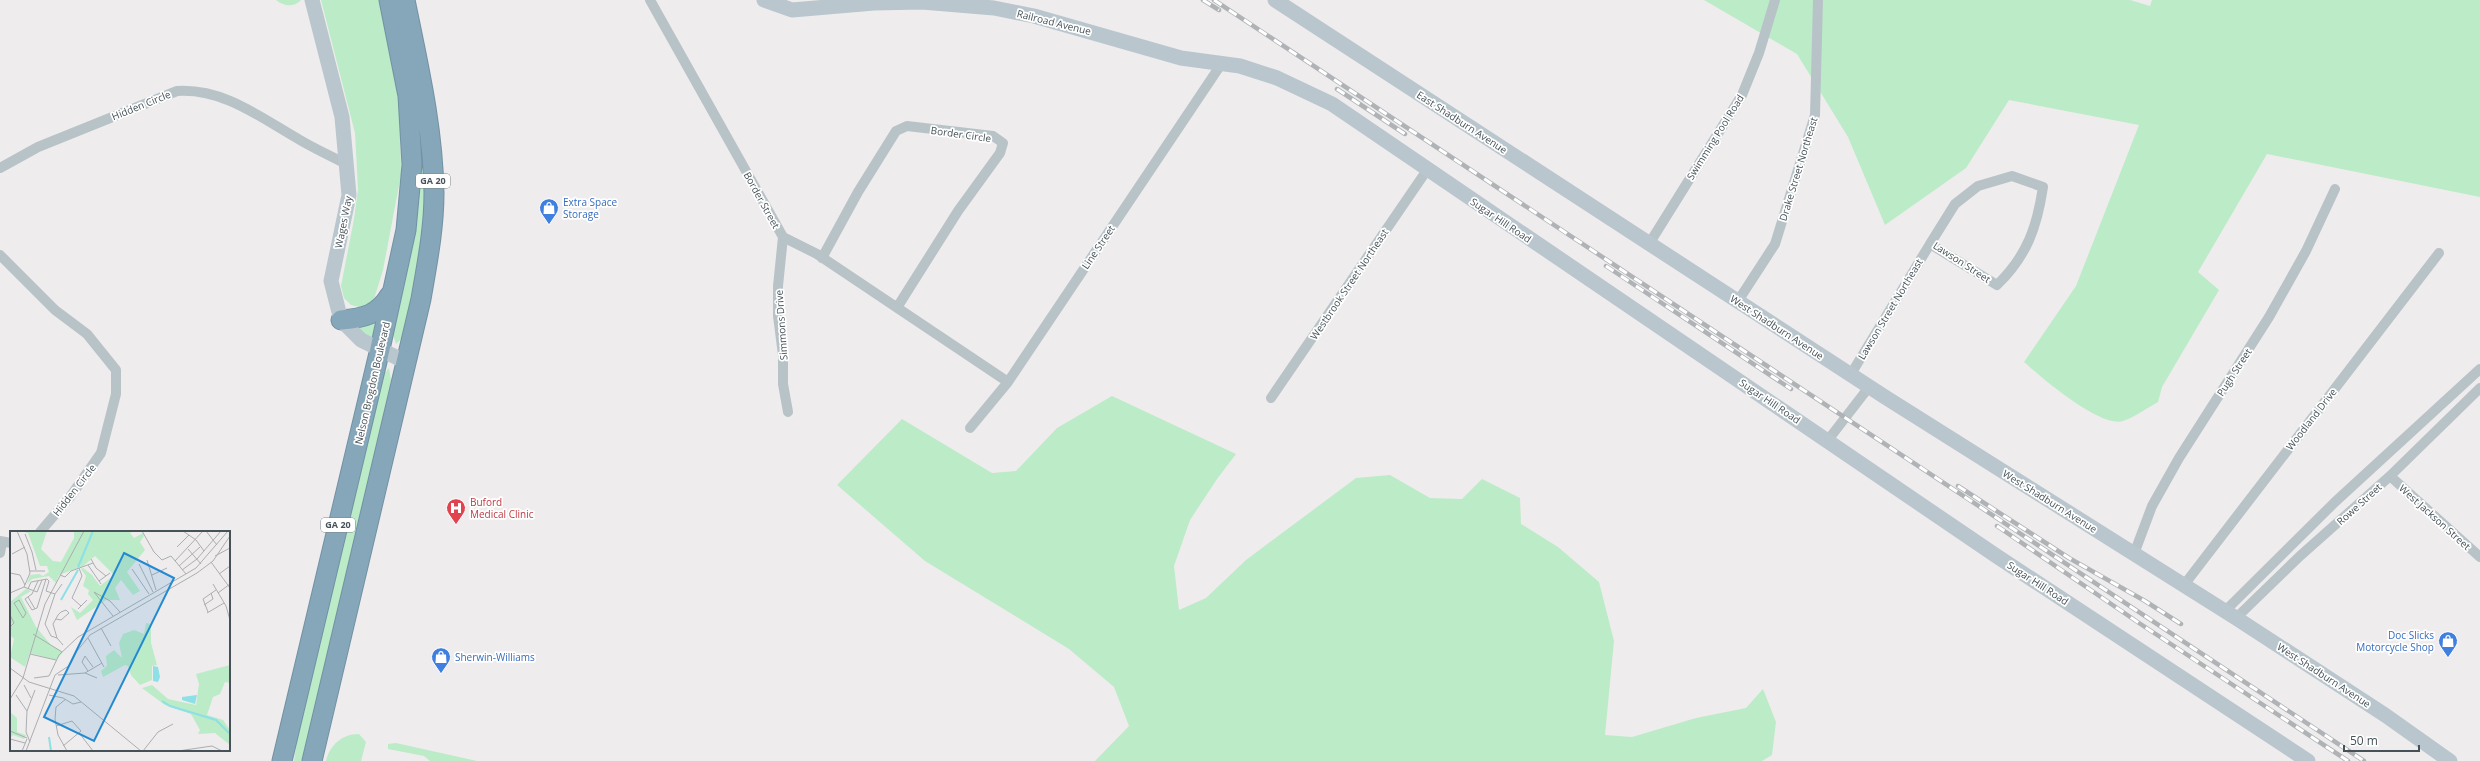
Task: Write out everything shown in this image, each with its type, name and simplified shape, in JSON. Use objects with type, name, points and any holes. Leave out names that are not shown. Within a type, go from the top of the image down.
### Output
[{"type":"highway","name":"Nelson Brogdon Boulevard","points":[[282,761],[380,349],[406,230],[412,165],[408,96],[389,0]]},
{"type":"highway","name":"GA 20","points":[[312,761],[421,299],[430,242],[434,194],[427,107],[405,0]]},
{"type":"highway","points":[[341,320],[366,317],[377,312],[384,305],[394,288]]},
{"type":"street","name":"Wages Way","points":[[312,0],[342,117],[350,195],[331,281],[341,320]]},
{"type":"street","name":"Border Street","points":[[650,0],[783,236],[822,258],[898,306],[1008,382]]},
{"type":"street","name":"Railroad Avenue","points":[[764,0],[792,10],[874,3],[922,2],[994,8],[1048,19],[1181,58],[1222,63]]},
{"type":"street","name":"East Shadburn Avenue","points":[[1275,0],[1648,244]]},
{"type":"street","name":"Swimming Pool Road","points":[[1648,244],[1742,95],[1759,53],[1775,0]]},
{"type":"street","name":"Drake Street Northeast","points":[[1738,301],[1775,244],[1815,115],[1818,0]]},
{"type":"street","name":"Sugar Hill Road","points":[[1222,63],[1277,78],[1332,104],[1995,555],[2308,761]]},
{"type":"street","name":"Line Street","points":[[970,428],[1008,382],[1222,63]]},
{"type":"street","name":"Hidden Circle","points":[[0,168],[38,147],[177,91],[193,90],[217,95],[245,107],[346,164]]},
{"type":"street","name":"Border Circle","points":[[822,258],[858,192],[896,131],[907,126],[993,136],[1003,143],[1000,153],[958,211],[898,306]]},
{"type":"street","name":"Westbrook Street Northeast","points":[[1271,398],[1427,170]]},
{"type":"street","name":"Lawson Street","points":[[2012,176],[2043,187],[2038,221],[2012,271],[1997,285],[1930,244],[1955,204],[1978,186],[2012,176]]},
{"type":"street","name":"Pugh Street","points":[[2134,554],[2152,506],[2179,458],[2269,317],[2306,251],[2335,189]]},
{"type":"street","name":"Simmons Drive","points":[[783,236],[778,286],[778,316],[783,355],[783,384],[788,412]]},
{"type":"street","name":"West Shadburn Avenue","points":[[1648,244],[1869,387],[2231,614],[2385,714],[2450,761]]},
{"type":"street","name":"Lawson Street Northeast","points":[[1851,374],[1930,244]]},
{"type":"street","name":"Woodland Drive","points":[[2184,585],[2439,253]]},
{"type":"street","name":"Hidden Circle","points":[[0,255],[55,310],[87,334],[116,370],[116,394],[101,453],[70,497],[41,531]]},
{"type":"street","points":[[341,320],[361,340],[406,362]]},
{"type":"street","points":[[2231,614],[2335,502],[2480,369]]},
{"type":"street","points":[[1828,440],[1869,387]]},
{"type":"street","name":"Rowe Street","points":[[2231,614],[2300,556],[2390,476],[2480,388]]},
{"type":"street","name":"West Jackson Street","points":[[2390,476],[2480,557]]},
{"type":"street","points":[[0,553],[4,542]]},
{"type":"green space","points":[[276,0],[301,0],[298,3],[288,5],[282,4]]},
{"type":"green space","points":[[321,0],[379,0],[396,84],[400,115],[401,175],[383,270],[374,299],[368,306],[359,307],[351,305],[344,298],[341,286],[354,219],[358,189],[355,133]]},
{"type":"green space","points":[[1704,0],[2130,0],[2150,6],[2152,0],[2480,0],[2480,197],[2267,154],[2198,272],[2219,290],[2162,387],[2158,402],[2123,421],[2113,421],[2100,417],[2071,400],[2043,379],[2024,362],[2076,286],[2139,125],[2009,100],[1966,168],[1885,225],[1848,137],[1797,54]]},
{"type":"green space","points":[[424,127],[427,219],[407,333],[396,344],[392,331],[418,128]]},
{"type":"green space","points":[[378,317],[375,339],[357,331],[360,324]]},
{"type":"green space","points":[[389,368],[391,380],[383,419],[306,761],[294,761],[300,721],[382,376]]},
{"type":"green space","points":[[1112,396],[1236,454],[1217,479],[1190,520],[1174,566],[1179,610],[1206,598],[1246,560],[1356,478],[1390,475],[1430,498],[1462,499],[1482,479],[1520,498],[1521,524],[1558,547],[1599,582],[1614,641],[1605,735],[1632,737],[1696,718],[1746,708],[1763,689],[1776,722],[1772,755],[1762,761],[1095,761],[1129,726],[1114,687],[1069,649],[925,561],[837,485],[902,419],[992,473],[1016,471],[1057,428]]},
{"type":"green space","points":[[359,734],[366,742],[361,761],[326,761],[330,750],[342,738]]},
{"type":"green space","points":[[396,743],[477,761],[430,761],[424,756],[388,749],[388,744]]},
{"type":"railway","points":[[1203,0],[1219,10]]},
{"type":"railway","points":[[1214,0],[2364,761]]},
{"type":"railway","points":[[1337,89],[1405,134]]},
{"type":"railway","points":[[1606,266],[1791,389]]},
{"type":"railway","points":[[1958,486],[2069,558],[2145,601],[2181,624]]},
{"type":"railway","points":[[1997,526],[2139,623],[2348,761]]},
{"type":"place","name":"Extra Space Storage","points":[[549,225]]},
{"type":"place","name":"Buford Medical Clinic","points":[[456,525]]},
{"type":"place","name":"Doc Slicks Motorcycle Shop","points":[[2448,658]]},
{"type":"place","name":"Sherwin-Williams","points":[[441,674]]}]
